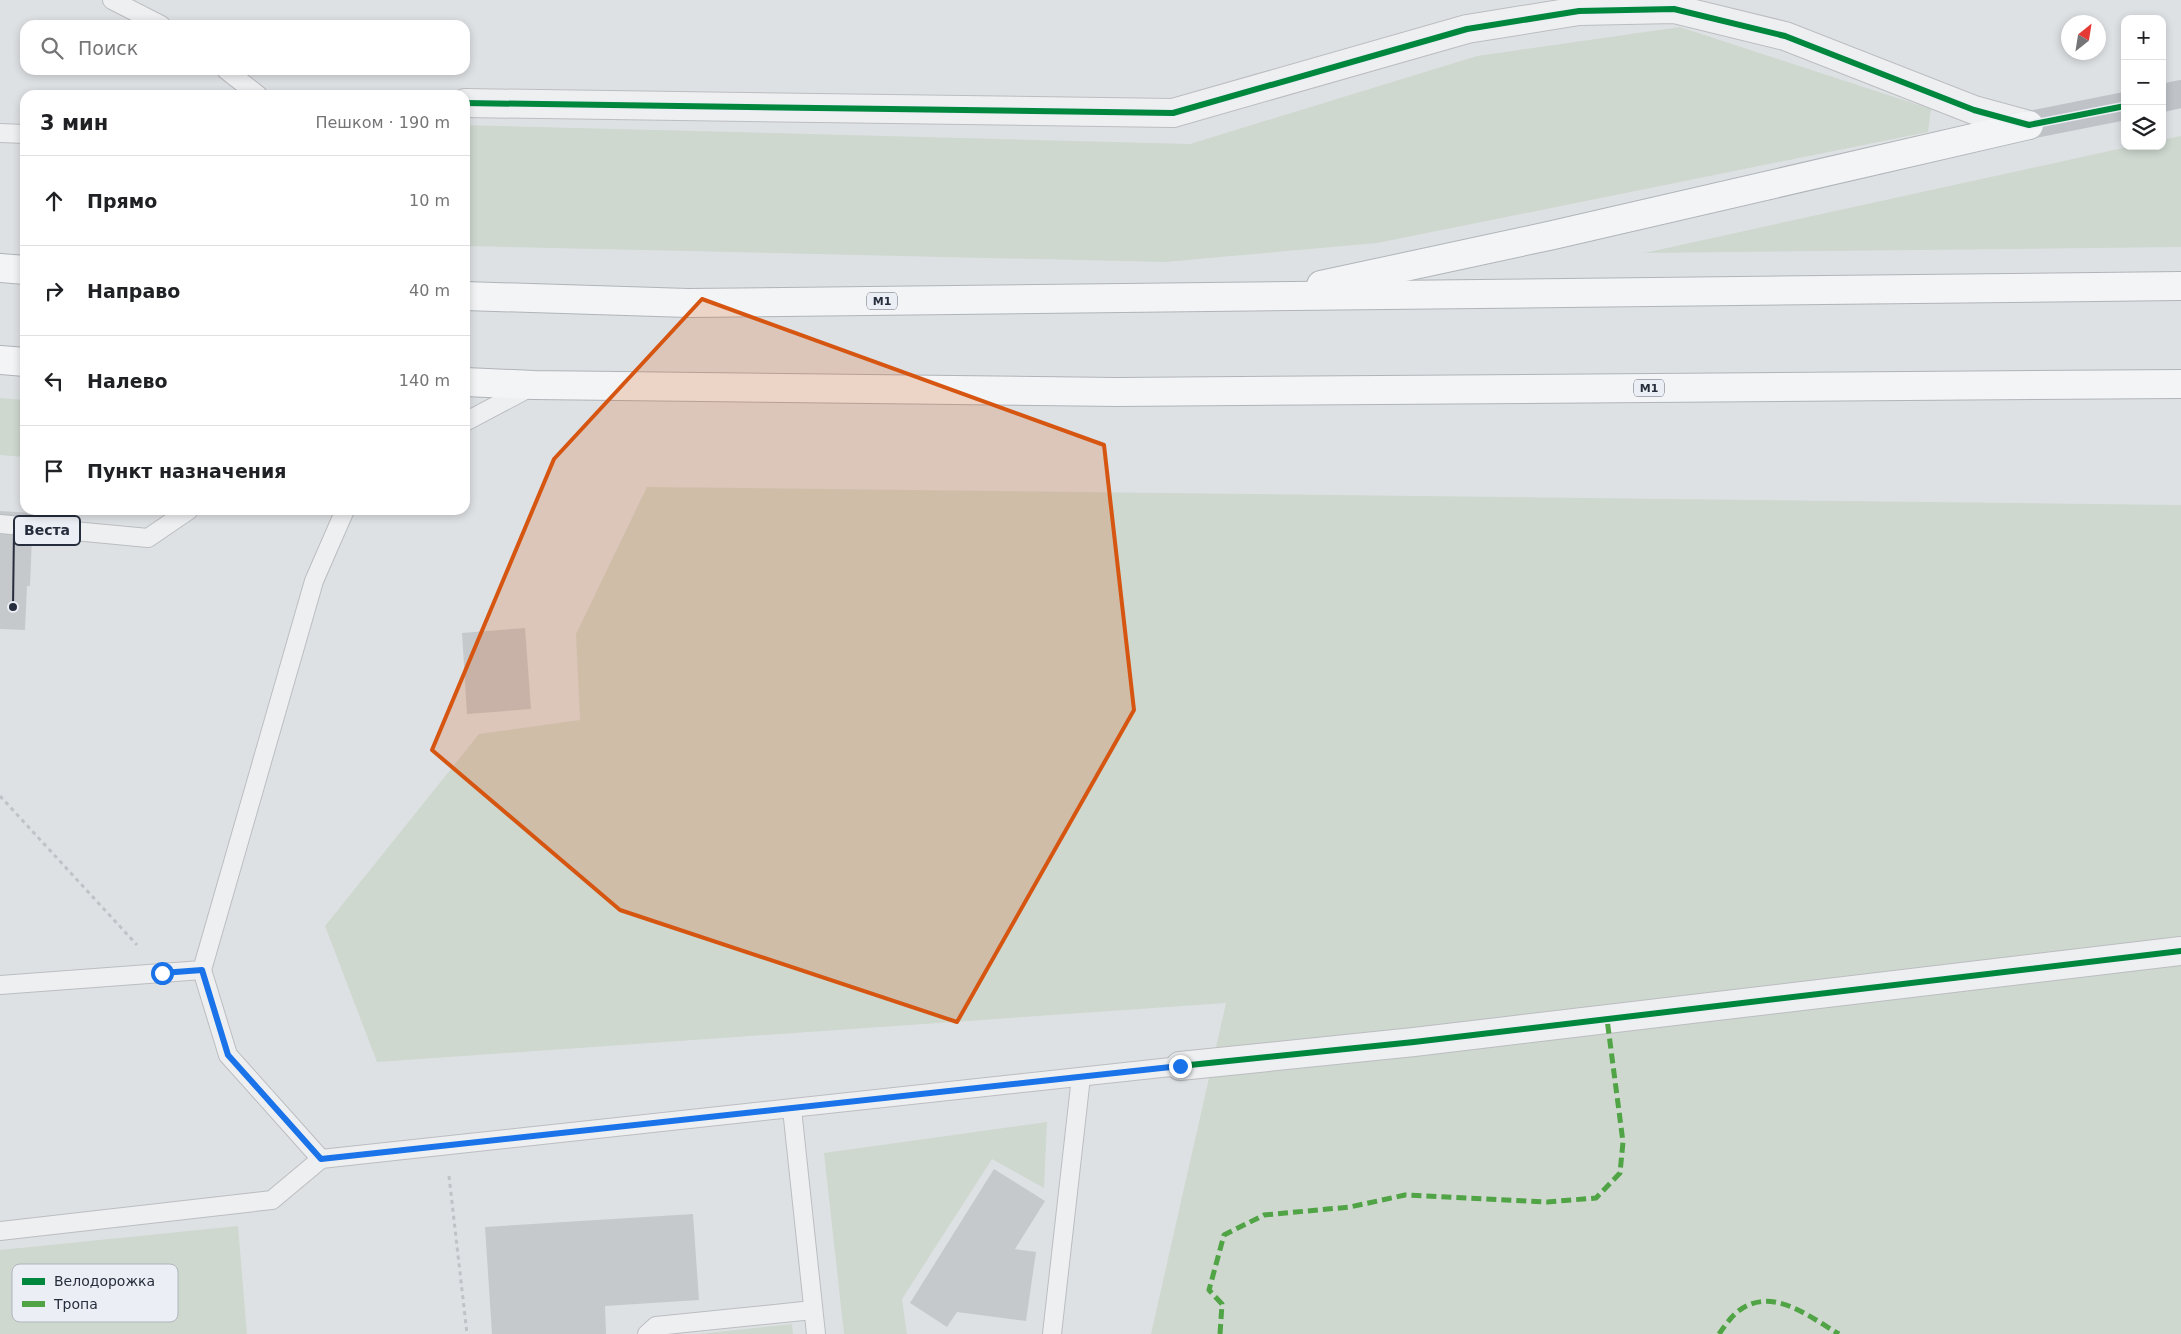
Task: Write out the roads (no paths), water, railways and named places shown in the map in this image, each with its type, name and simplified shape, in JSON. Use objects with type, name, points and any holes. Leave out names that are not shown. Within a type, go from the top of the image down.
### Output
[{"type":"highway","points":[[1262,297],[1553,235],[2029,125]]},
{"type":"highway","points":[[0,268],[20,270]]},
{"type":"highway","name":"М1","points":[[470,296],[688,303],[2181,286]]},
{"type":"highway","points":[[0,360],[20,362]]},
{"type":"highway","name":"М1","points":[[470,382],[534,385],[1117,392],[2181,384]]},
{"type":"street","points":[[470,103],[1174,113],[1467,30],[1579,11],[1674,9],[1785,36],[1974,110],[2029,125],[2121,107]]},
{"type":"street","points":[[2166,97],[2181,94]]},
{"type":"street","points":[[1180,1066],[1414,1042],[2181,951]]},
{"type":"lane","points":[[112,0],[151,20]]},
{"type":"lane","points":[[232,75],[252,90]]},
{"type":"lane","points":[[0,133],[20,134]]},
{"type":"lane","points":[[470,288],[502,298]]},
{"type":"lane","points":[[470,419],[534,385]]},
{"type":"lane","points":[[0,524],[148,538],[182,515]]},
{"type":"lane","points":[[321,1159],[228,1055],[202,970],[314,581],[343,515]]},
{"type":"lane","points":[[0,985],[202,970]]},
{"type":"lane","points":[[0,1231],[272,1200],[321,1159],[1180,1066]]},
{"type":"lane","points":[[1052,1334],[1081,1077]]},
{"type":"lane","points":[[792,1109],[816,1334]]},
{"type":"lane","points":[[646,1334],[656,1326],[814,1310]]},
{"type":"place","name":"Веста","points":[[13,607]]}]
